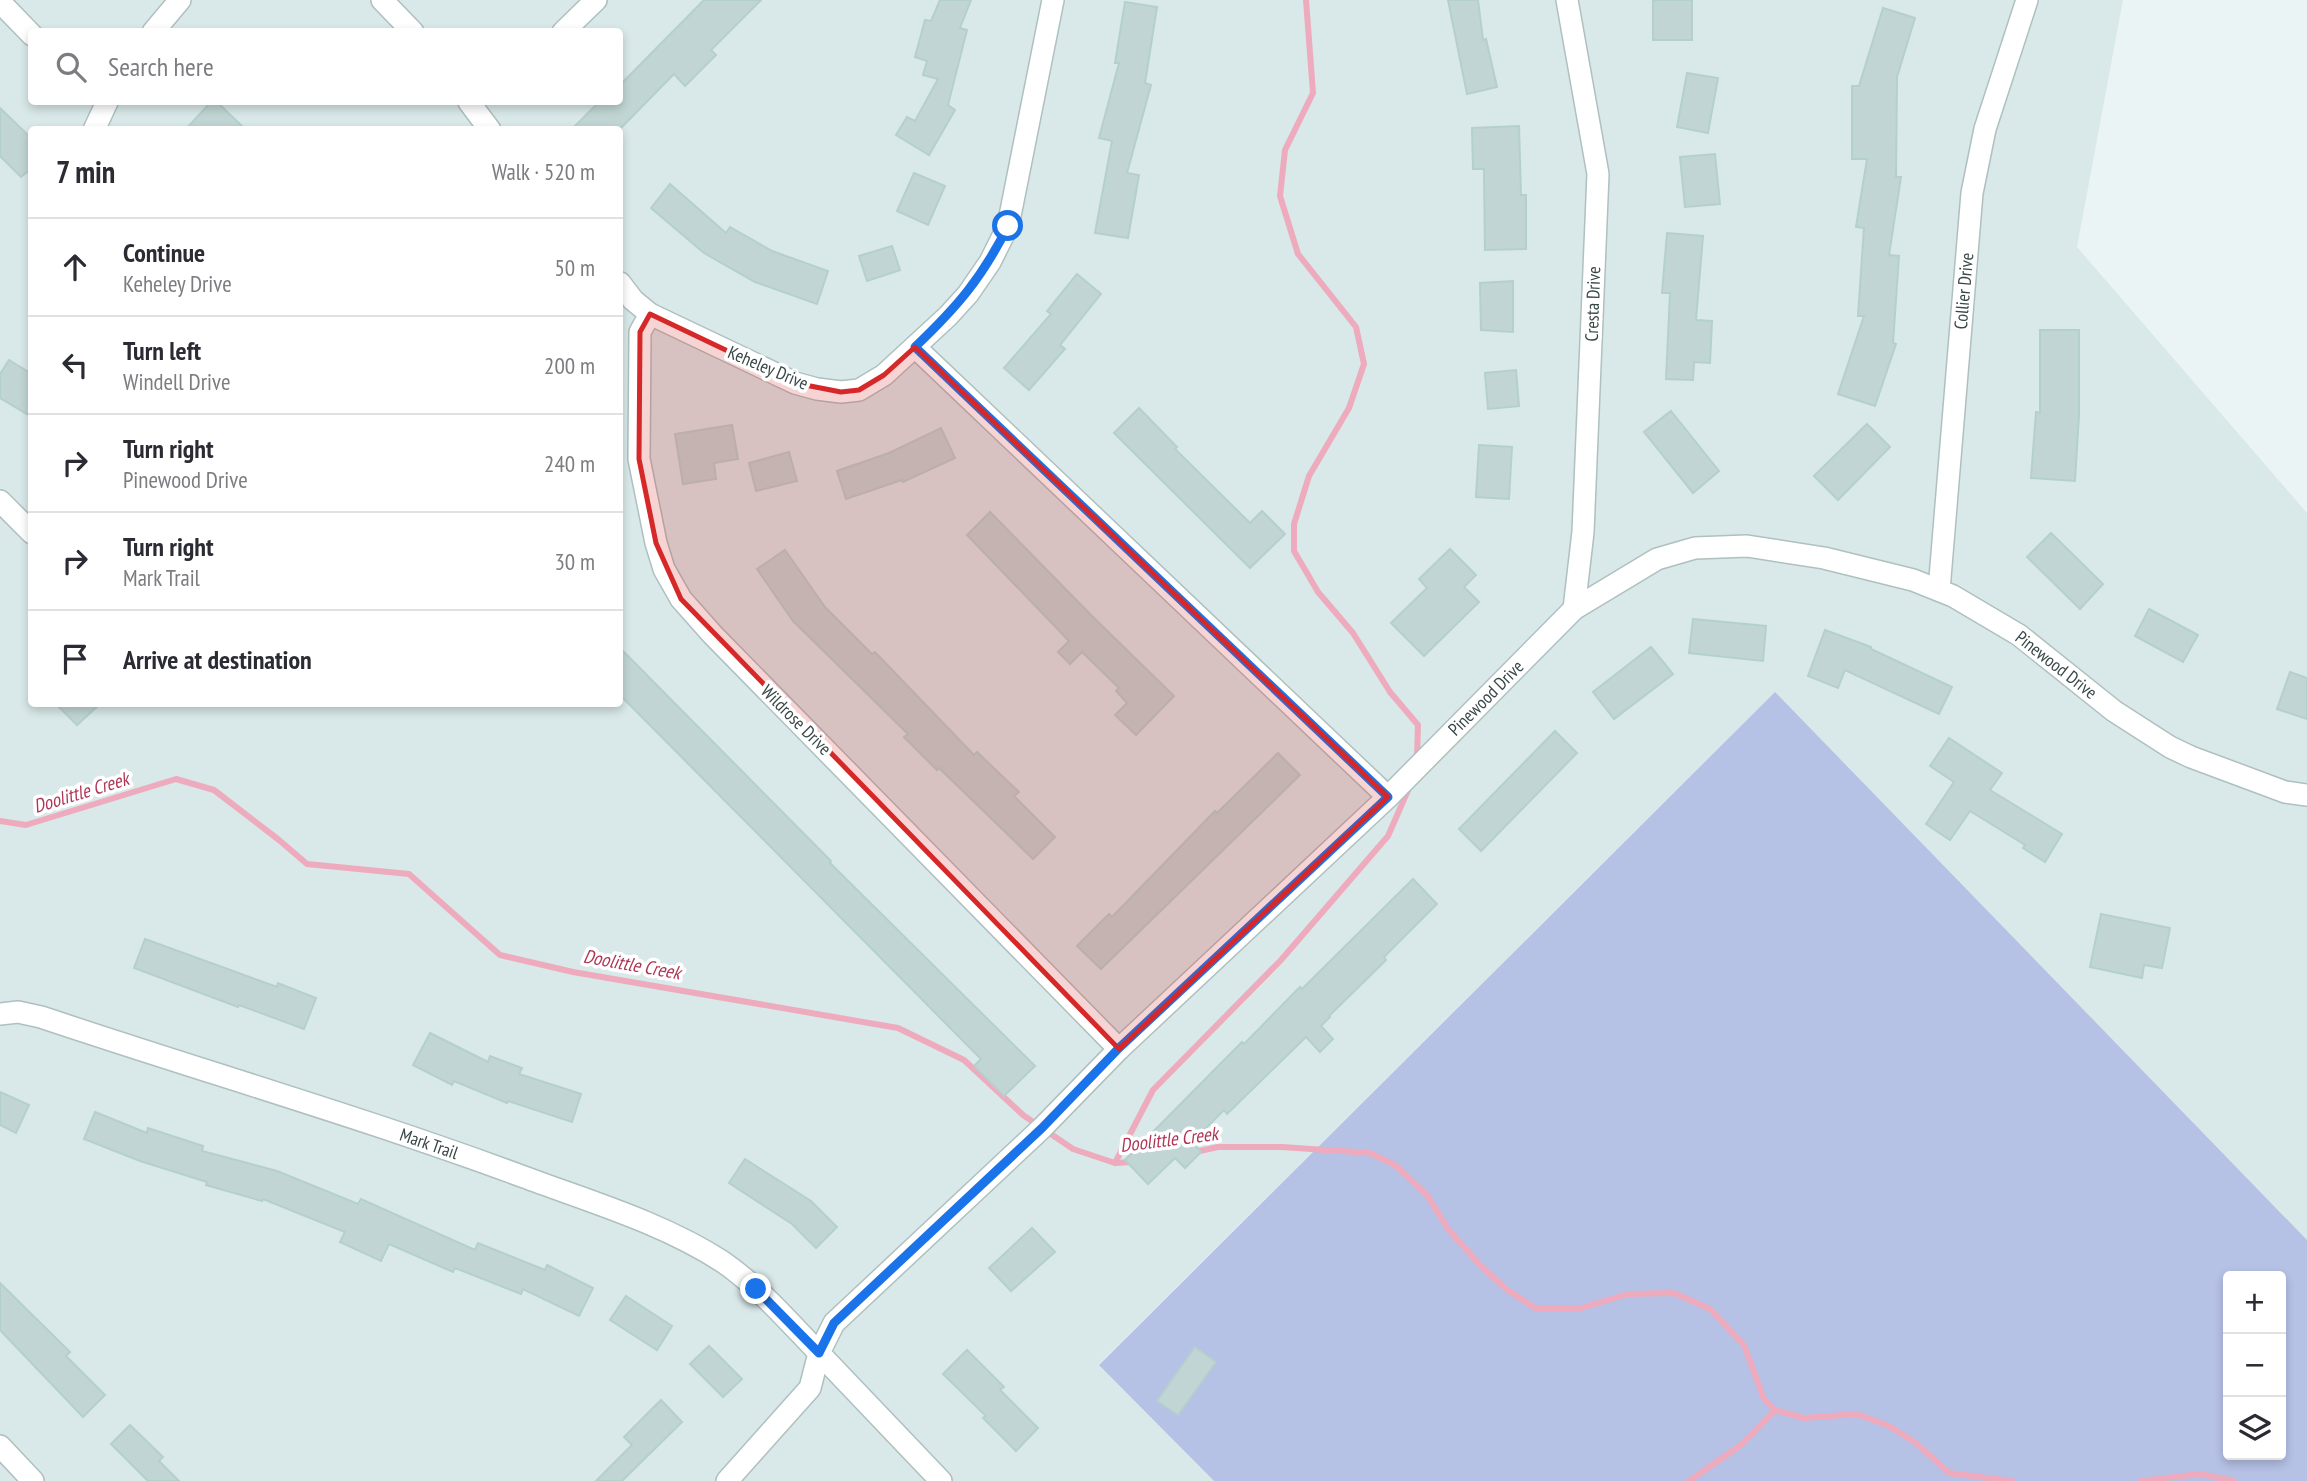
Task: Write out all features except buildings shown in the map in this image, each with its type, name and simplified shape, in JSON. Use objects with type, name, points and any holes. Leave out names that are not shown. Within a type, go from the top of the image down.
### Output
[{"type":"street","points":[[156,28],[180,0]]},
{"type":"street","points":[[382,0],[409,28]]},
{"type":"street","points":[[567,28],[596,0]]},
{"type":"street","name":"Keheley Drive","points":[[623,288],[650,314],[795,383],[841,392],[859,390],[876,380],[915,347],[968,294],[990,262],[1008,226],[1052,0]]},
{"type":"street","name":"Cresta Drive","points":[[1567,0],[1598,174],[1583,532],[1574,609]]},
{"type":"street","name":"Collier Drive","points":[[1939,590],[1972,193],[1985,129],[2027,0]]},
{"type":"street","points":[[0,2],[28,31]]},
{"type":"street","points":[[95,126],[101,105]]},
{"type":"street","name":"Wildrose Drive","points":[[650,314],[640,332],[639,459],[656,543],[664,569],[681,598],[712,634],[1119,1048]]},
{"type":"street","points":[[915,347],[1388,797]]},
{"type":"street","points":[[0,501],[28,529]]},
{"type":"street","name":"Pinewood Drive","points":[[819,1353],[834,1323],[1042,1128],[1119,1048],[1388,797],[1574,609],[1657,559],[1695,548],[1746,546],[1825,558],[1913,580],[1981,611],[2019,635],[2114,710],[2170,747],[2285,792],[2307,795]]},
{"type":"street","name":"Mark Trail","points":[[0,1014],[18,1012],[41,1017],[199,1067],[494,1166],[634,1217],[695,1245],[725,1264],[756,1289],[941,1481]]},
{"type":"street","points":[[727,1481],[810,1388],[819,1353]]},
{"type":"street","points":[[0,1446],[33,1481]]},
{"type":"highlighted area","points":[[650,314],[795,383],[841,392],[859,390],[884,375],[915,347],[1388,797],[1119,1049],[681,599],[656,543],[639,459],[640,332]]},
{"type":"shaded area","points":[[0,0],[2123,0],[2077,247],[2307,513],[2307,1240],[1774,693],[1099,1364],[1214,1481],[0,1481]]},
{"type":"shaded area","points":[[1775,692],[2307,1240],[2307,1481],[1214,1481],[1099,1365]]},
{"type":"waterway","points":[[1306,0],[1313,93],[1285,150],[1280,196],[1298,254],[1356,327],[1364,364],[1349,408],[1309,476],[1294,524],[1294,551],[1318,592],[1353,633],[1390,692],[1418,725],[1417,758]]},
{"type":"waterway","name":"Doolittle Creek","points":[[0,821],[26,825],[176,779],[214,790],[307,864],[409,874],[500,955],[573,972],[898,1028],[964,1060],[1023,1115],[1073,1149],[1115,1163],[1132,1162]]},
{"type":"waterway","points":[[1115,1163],[1153,1090],[1281,960],[1388,836],[1409,788]]},
{"type":"waterway","name":"Doolittle Creek","points":[[1195,1152],[1218,1147],[1282,1147],[1370,1153],[1395,1165],[1427,1195],[1448,1229],[1479,1264],[1506,1289],[1535,1308],[1578,1309],[1628,1294],[1674,1293],[1710,1309],[1744,1345],[1764,1399],[1775,1410],[1804,1418],[1857,1414],[1889,1426],[1916,1443],[1949,1473],[2012,1481]]},
{"type":"waterway","points":[[1689,1481],[1741,1445],[1775,1410]]},
{"type":"waterway","name":"Doolittle Creek","points":[[2141,1481],[2200,1474],[2234,1481]]},
{"type":"route","points":[[756,1289],[819,1353],[834,1323],[1042,1128],[1119,1048],[1388,797],[915,347],[968,294],[990,262],[1008,226]]}]
